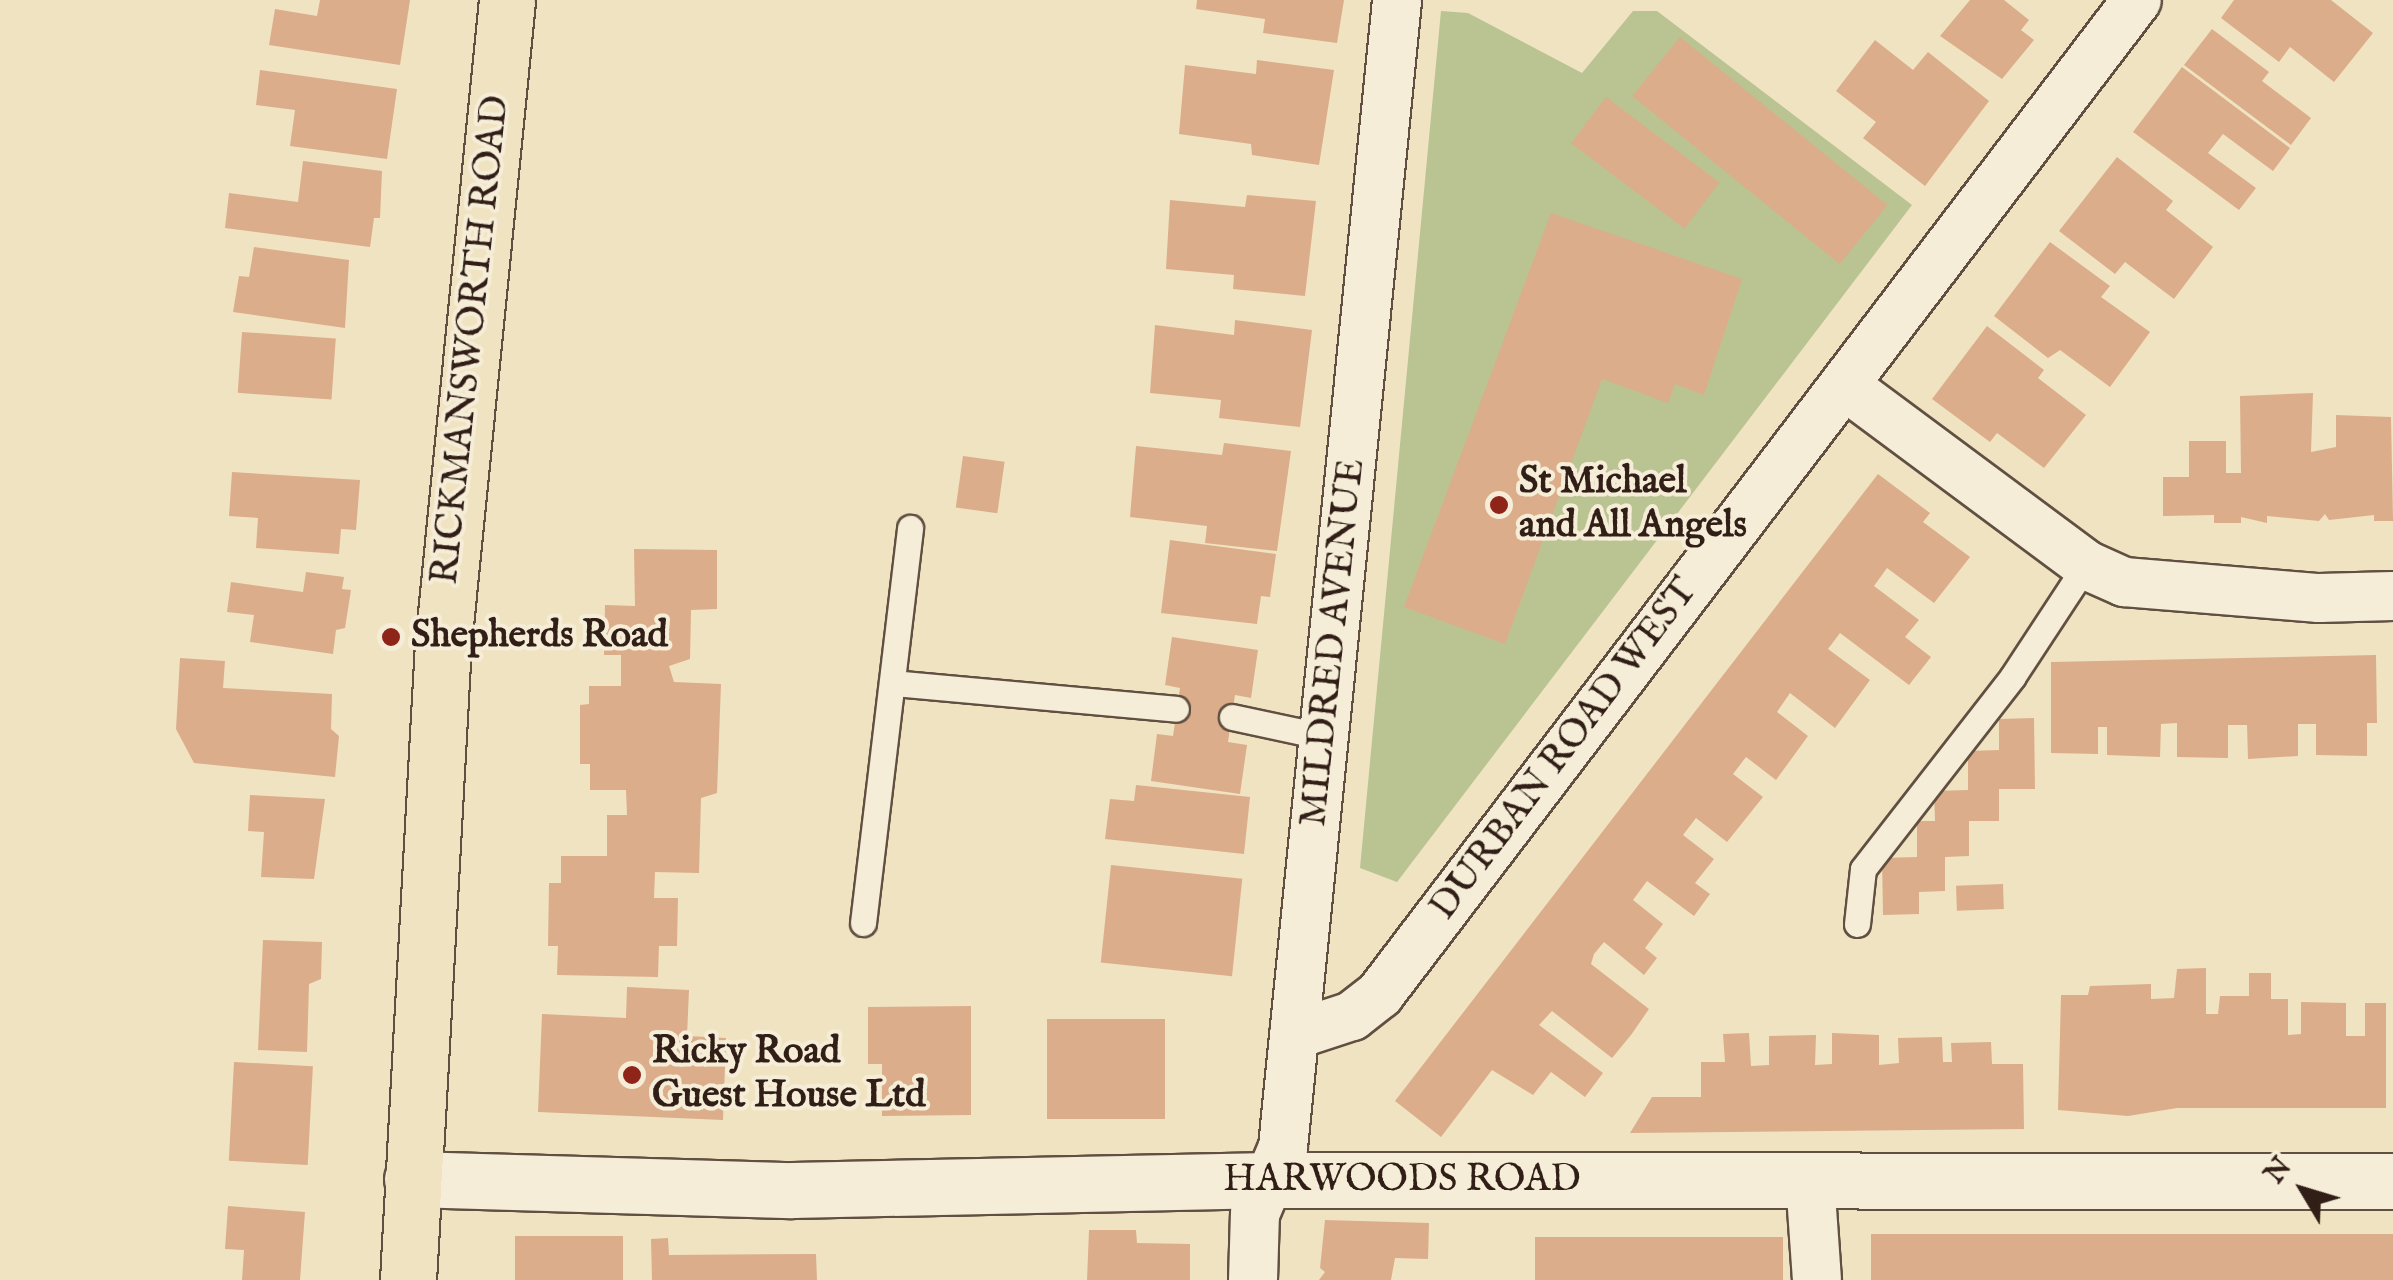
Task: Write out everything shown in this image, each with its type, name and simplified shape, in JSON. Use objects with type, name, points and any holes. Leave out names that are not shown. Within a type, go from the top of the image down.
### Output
[{"type":"main road","name":"RICKMANSWORTH ROAD","points":[[408,1280],[443,644],[507,0]]},
{"type":"street","name":"MILDRED AVENUE","points":[[1253,1280],[1255,1214],[1283,1147],[1397,0]]},
{"type":"street","name":"DURBAN ROAD WEST","points":[[1294,1034],[1352,1016],[1380,994],[2137,0]]},
{"type":"street","points":[[1844,385],[2086,565],[2124,582],[2319,598],[2393,596]]},
{"type":"street","name":"HARWOODS ROAD","points":[[412,1180],[792,1190],[1270,1180],[2393,1182]]},
{"type":"street","points":[[1810,1180],[1818,1280]]},
{"type":"lane","points":[[862,924],[910,528]]},
{"type":"lane","points":[[1856,924],[1863,869],[2014,676],[2086,565]]},
{"type":"lane","points":[[893,684],[1176,710]]},
{"type":"lane","points":[[1232,717],[1325,737]]},
{"type":"green space","points":[[1441,11],[1468,13],[1582,73],[1633,11],[1657,11],[1912,205],[1397,882],[1360,868]]},
{"type":"building","points":[[320,0],[410,0],[400,65],[269,45],[275,9],[317,16]]},
{"type":"building","points":[[1197,0],[1344,0],[1337,43],[1263,33],[1265,19],[1196,9]]},
{"type":"building","points":[[1970,0],[2004,0],[2029,20],[2021,30],[2034,40],[2002,79],[1940,36]]},
{"type":"building","points":[[2234,0],[2331,0],[2373,33],[2334,82],[2290,47],[2279,62],[2221,18]]},
{"type":"building","points":[[2212,29],[2269,72],[2262,81],[2311,118],[2291,145],[2184,65]]},
{"type":"building","points":[[1680,37],[1887,205],[1840,264],[1632,96]]},
{"type":"building","points":[[1875,40],[1913,70],[1928,52],[1989,101],[1925,186],[1863,138],[1876,122],[1836,91]]},
{"type":"building","points":[[1257,60],[1334,70],[1319,165],[1252,155],[1251,144],[1179,134],[1185,65],[1256,74]]},
{"type":"building","points":[[2182,67],[2290,148],[2273,171],[2223,134],[2208,153],[2256,188],[2239,210],[2133,132]]},
{"type":"building","points":[[260,70],[397,89],[387,159],[290,146],[295,110],[256,105]]},
{"type":"building","points":[[1606,97],[1719,182],[1685,229],[1571,143]]},
{"type":"building","points":[[2117,157],[2173,201],[2166,210],[2213,247],[2174,299],[2125,262],[2115,274],[2059,231]]},
{"type":"building","points":[[303,161],[382,171],[380,218],[374,218],[370,247],[225,228],[229,193],[298,202]]},
{"type":"building","points":[[1247,195],[1316,201],[1305,296],[1233,289],[1234,275],[1166,269],[1170,200],[1245,207]]},
{"type":"building","name":"St Michael and All Angels","points":[[1551,213],[1742,279],[1704,395],[1675,384],[1668,403],[1602,379],[1505,644],[1404,607]]},
{"type":"building","points":[[2050,242],[2110,286],[2101,297],[2150,332],[2110,387],[2060,350],[2048,358],[1994,316]]},
{"type":"building","points":[[254,247],[349,260],[345,328],[233,312],[239,276],[249,277]]},
{"type":"building","points":[[1235,320],[1312,330],[1300,427],[1219,418],[1221,400],[1150,393],[1155,325],[1234,335]]},
{"type":"building","points":[[1987,326],[2044,370],[2038,378],[2086,415],[2044,468],[1997,433],[1990,442],[1932,399]]},
{"type":"building","points":[[242,332],[336,339],[332,399],[238,393]]},
{"type":"building","points":[[2313,393],[2311,452],[2336,447],[2336,415],[2391,417],[2393,521],[2374,521],[2374,515],[2329,520],[2325,514],[2319,521],[2267,516],[2267,523],[2241,517],[2241,523],[2214,523],[2214,515],[2163,516],[2163,477],[2189,477],[2189,441],[2226,441],[2226,473],[2241,473],[2240,396]]},
{"type":"building","points":[[1224,443],[1291,451],[1277,551],[1205,543],[1207,526],[1130,517],[1136,446],[1222,455]]},
{"type":"building","points":[[963,456],[1005,462],[997,513],[956,507]]},
{"type":"building","points":[[232,472],[360,480],[356,530],[341,529],[339,554],[256,548],[258,518],[229,516]]},
{"type":"building","points":[[1878,474],[1930,513],[1923,522],[1970,557],[1934,603],[1887,568],[1874,586],[1919,620],[1905,637],[1931,657],[1909,685],[1840,633],[1828,649],[1870,680],[1835,728],[1790,693],[1777,712],[1808,736],[1776,780],[1746,757],[1733,774],[1763,797],[1727,842],[1696,818],[1683,835],[1714,859],[1695,883],[1710,894],[1694,916],[1647,881],[1633,900],[1663,924],[1645,948],[1657,958],[1644,975],[1604,942],[1594,954],[1591,964],[1649,1009],[1631,1035],[1612,1058],[1552,1011],[1539,1025],[1603,1073],[1585,1097],[1551,1072],[1533,1095],[1492,1070],[1441,1137],[1395,1101]]},
{"type":"building","points":[[1170,540],[1276,554],[1270,597],[1261,596],[1257,624],[1161,613]]},
{"type":"building","points":[[634,549],[717,550],[717,609],[691,610],[690,659],[669,666],[674,682],[721,684],[717,793],[701,798],[699,873],[655,872],[654,898],[678,898],[677,946],[659,946],[658,977],[557,975],[558,946],[548,946],[549,883],[561,883],[561,856],[607,856],[607,815],[627,815],[626,790],[590,790],[590,764],[580,764],[580,705],[589,704],[589,686],[621,686],[621,655],[604,655],[605,605],[635,606]]},
{"type":"building","points":[[306,572],[344,577],[342,589],[351,590],[345,628],[336,630],[333,654],[250,642],[254,615],[227,612],[231,582],[303,592]]},
{"type":"building","points":[[1172,637],[1258,650],[1251,698],[1235,695],[1228,742],[1247,745],[1240,794],[1151,781],[1157,734],[1173,736],[1180,688],[1165,685]]},
{"type":"building","points":[[2376,655],[2377,723],[2367,723],[2367,756],[2316,755],[2316,724],[2298,724],[2298,756],[2248,759],[2247,725],[2228,725],[2228,758],[2177,757],[2177,723],[2161,724],[2160,757],[2107,755],[2107,727],[2098,727],[2098,754],[2051,753],[2051,662]]},
{"type":"building","points":[[180,658],[225,661],[223,688],[332,694],[331,729],[339,736],[335,777],[194,763],[176,729]]},
{"type":"building","points":[[2034,718],[2035,789],[1999,789],[1999,821],[1969,821],[1969,856],[1945,857],[1945,891],[1919,892],[1919,914],[1883,915],[1882,858],[1917,857],[1917,821],[1935,821],[1934,791],[1968,790],[1968,751],[1999,750],[1999,719]]},
{"type":"building","points":[[1136,785],[1250,797],[1244,854],[1105,839],[1110,799],[1134,801]]},
{"type":"building","points":[[250,795],[325,799],[314,879],[261,877],[264,832],[248,831]]},
{"type":"building","points":[[1111,865],[1242,879],[1232,976],[1101,962]]},
{"type":"building","points":[[2003,884],[2004,909],[1957,911],[1956,886]]},
{"type":"building","points":[[263,940],[322,942],[321,979],[309,984],[307,1052],[258,1050]]},
{"type":"building","points":[[2206,968],[2206,1014],[2218,1014],[2220,996],[2249,996],[2249,973],[2271,973],[2271,999],[2288,999],[2288,1035],[2301,1034],[2301,1002],[2346,1003],[2346,1036],[2365,1036],[2365,1003],[2386,1003],[2386,1108],[2177,1108],[2128,1116],[2058,1110],[2061,995],[2088,995],[2090,986],[2151,984],[2151,999],[2174,998],[2177,969]]},
{"type":"building","name":"Ricky Road Guest House Ltd","points":[[627,987],[689,990],[687,1036],[726,1038],[723,1120],[538,1112],[542,1014],[626,1018]]},
{"type":"building","points":[[971,1006],[971,1115],[882,1116],[882,1064],[868,1064],[868,1007]]},
{"type":"building","points":[[1047,1019],[1165,1019],[1165,1119],[1047,1119]]},
{"type":"building","points":[[1749,1033],[1751,1066],[1769,1065],[1769,1036],[1816,1035],[1815,1065],[1832,1064],[1832,1033],[1879,1035],[1879,1065],[1899,1063],[1898,1038],[1942,1037],[1943,1062],[1952,1062],[1951,1043],[1991,1042],[1992,1064],[2023,1064],[2024,1129],[1630,1133],[1652,1097],[1701,1097],[1701,1062],[1725,1062],[1723,1034]]},
{"type":"building","points":[[234,1062],[313,1066],[308,1165],[229,1161]]},
{"type":"building","points":[[228,1206],[305,1212],[300,1280],[242,1280],[244,1250],[225,1249]]},
{"type":"building","points":[[1325,1220],[1429,1223],[1428,1259],[1395,1258],[1391,1280],[1319,1280],[1325,1272],[1320,1268]]},
{"type":"building","points":[[1089,1230],[1136,1230],[1137,1243],[1190,1244],[1190,1280],[1087,1280]]},
{"type":"building","points":[[1871,1234],[2393,1234],[2393,1280],[1871,1280]]},
{"type":"building","points":[[515,1236],[623,1236],[623,1280],[515,1280]]},
{"type":"building","points":[[1535,1237],[1783,1237],[1783,1280],[1535,1280]]},
{"type":"building","points":[[668,1238],[669,1255],[816,1254],[817,1280],[652,1280],[651,1239]]},
{"type":"place","name":"St Michael and All Angels","points":[[1499,505]]},
{"type":"place","name":"Shepherds Road","points":[[391,637]]},
{"type":"place","name":"Ricky Road Guest House Ltd","points":[[632,1075]]}]
